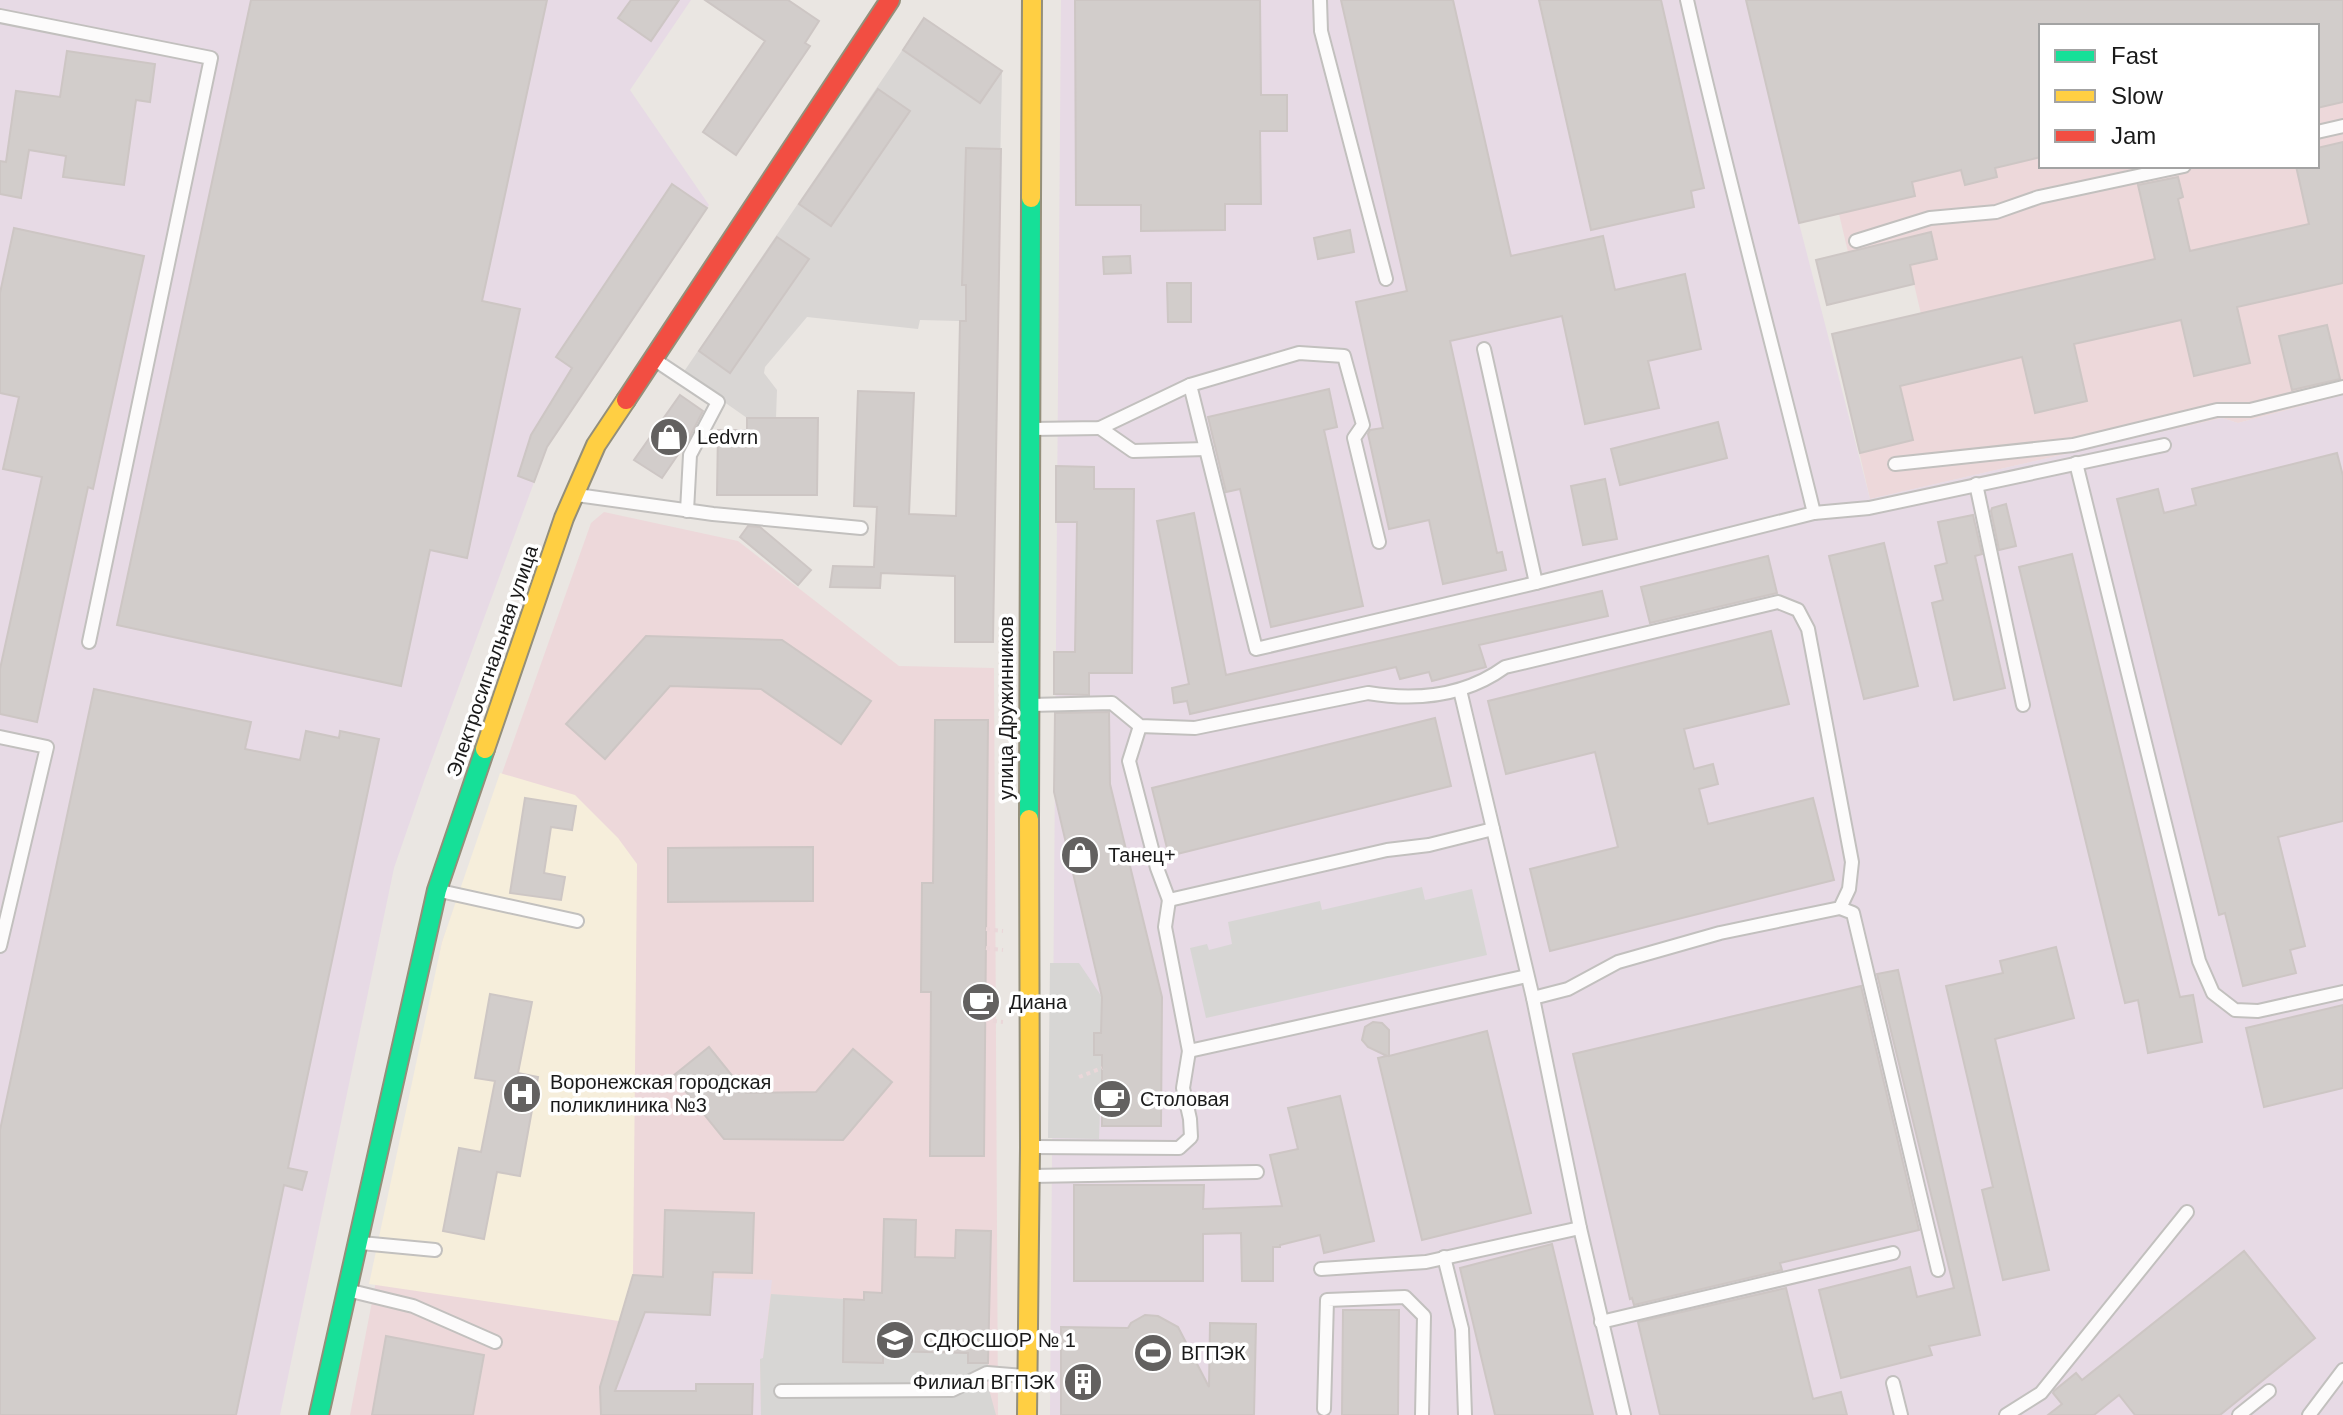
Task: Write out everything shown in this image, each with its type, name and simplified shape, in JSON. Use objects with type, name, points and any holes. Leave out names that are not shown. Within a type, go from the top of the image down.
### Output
[{"type":"street","name":"Электросигнальная улица","points":[[319,1415],[437,890],[574,495],[596,445],[890,0]]},
{"type":"street","name":"улица Дружинников","points":[[1027,1415],[1032,0]]},
{"type":"lane","points":[[1320,0],[1321,31],[1386,279]]},
{"type":"lane","points":[[1687,0],[1726,170],[1750,251],[1814,513]]},
{"type":"lane","points":[[0,16],[211,58],[89,642]]},
{"type":"lane","points":[[2319,132],[2343,126]]},
{"type":"lane","points":[[1856,241],[1930,218],[1996,212],[2039,197],[2175,168]]},
{"type":"lane","points":[[1484,349],[1536,583]]},
{"type":"lane","points":[[1029,429],[1100,428],[1190,385],[1299,353],[1344,356],[1363,425],[1354,438],[1379,542]]},
{"type":"lane","points":[[653,358],[718,402],[690,455],[687,511]]},
{"type":"lane","points":[[1190,385],[1256,649],[1814,513],[1869,508],[2164,445]]},
{"type":"lane","points":[[1895,464],[2073,445],[2217,410],[2250,410],[2343,387]]},
{"type":"lane","points":[[1100,428],[1133,451],[1206,449]]},
{"type":"lane","points":[[2076,463],[2199,961],[2213,993],[2235,1010],[2258,1011],[2343,992]]},
{"type":"lane","points":[[1976,484],[2023,705]]},
{"type":"lane","points":[[574,495],[687,511],[861,528]]},
{"type":"lane","points":[[1028,705],[1112,703],[1140,726],[1195,728],[1368,693],[1396,698],[1460,690],[1485,681],[1505,667],[1778,602],[1798,610],[1808,629],[1852,862],[1849,889],[1840,908]]},
{"type":"lane","points":[[1460,690],[1533,998],[1580,1228],[1624,1415]]},
{"type":"lane","points":[[1030,1147],[1097,1143],[1179,1148],[1191,1137],[1183,1088],[1189,1051],[1165,927],[1169,900],[1157,868],[1129,761],[1140,726]]},
{"type":"lane","points":[[0,737],[47,747],[0,946]]},
{"type":"lane","points":[[1169,900],[1493,829]]},
{"type":"lane","points":[[437,890],[577,921]]},
{"type":"lane","points":[[1533,998],[1568,989],[1618,962],[1720,933],[1840,908],[1853,913],[1938,1270]]},
{"type":"lane","points":[[1189,1051],[1527,976]]},
{"type":"lane","points":[[1029,1176],[1257,1172]]},
{"type":"lane","points":[[2006,1415],[2041,1393],[2187,1212]]},
{"type":"lane","points":[[1321,1269],[1426,1262],[1580,1228]]},
{"type":"lane","points":[[358,1242],[435,1250]]},
{"type":"lane","points":[[1601,1322],[1893,1253]]},
{"type":"lane","points":[[1444,1257],[1462,1329],[1465,1415]]},
{"type":"lane","points":[[348,1290],[413,1306],[495,1342]]},
{"type":"lane","points":[[1324,1409],[1327,1300],[1405,1297],[1424,1316],[1422,1415]]},
{"type":"lane","points":[[2309,1415],[2343,1370]]},
{"type":"lane","points":[[781,1391],[952,1390],[987,1373],[1028,1376]]},
{"type":"lane","points":[[1893,1383],[1901,1415]]},
{"type":"lane","points":[[2239,1415],[2269,1391]]},
{"type":"path","points":[[986,929],[1003,931]]},
{"type":"path","points":[[986,948],[1003,950]]},
{"type":"path","points":[[985,1020],[1003,1022]]},
{"type":"path","points":[[1079,1077],[1102,1068]]},
{"type":"path","points":[[989,1345],[1004,1350]]},
{"type":"shaded area","points":[[0,0],[691,0],[630,90],[709,205],[547,447],[424,781],[394,868],[280,1415],[0,1415]]},
{"type":"shaded area","points":[[1061,0],[1746,0],[1870,499],[2222,418],[2238,423],[2343,395],[2343,1415],[1050,1415]]},
{"type":"shaded area","points":[[1746,0],[2343,0],[2343,395],[2238,423],[2222,418],[1870,499],[1832,334],[1921,314],[1914,284],[1827,305],[1816,260],[1848,252],[1839,214],[1799,223]]},
{"type":"shaded area","points":[[924,18],[1002,71],[997,322],[920,320],[918,329],[807,317],[765,367],[764,373],[777,390],[776,418],[747,418],[683,373]]},
{"type":"shaded area","points":[[604,512],[738,541],[899,666],[994,668],[998,1415],[350,1415],[442,942],[591,523]]},
{"type":"shaded area","name":"Воронежская городская поликлиника №3","points":[[500,773],[575,795],[618,838],[637,864],[633,1275],[619,1321],[369,1284],[442,942]]},
{"type":"shaded area","points":[[1422,887],[1425,900],[1472,889],[1487,955],[1206,1018],[1190,948],[1207,944],[1209,950],[1232,944],[1228,922],[1320,901],[1322,910]]},
{"type":"shaded area","points":[[1050,963],[1079,963],[1102,997],[1101,1033],[1094,1033],[1094,1055],[1102,1055],[1099,1139],[1048,1138]]},
{"type":"shaded area","points":[[633,1275],[772,1280],[763,1359],[760,1360],[761,1415],[601,1415],[600,1387]]},
{"type":"shaded area","points":[[771,1294],[844,1299],[883,1363],[883,1351],[968,1353],[968,1362],[988,1363],[987,1382],[996,1415],[761,1415],[760,1359],[763,1358]]},
{"type":"building","points":[[251,0],[547,0],[482,301],[520,309],[467,558],[430,550],[401,686],[117,625]]},
{"type":"building","points":[[631,0],[679,0],[651,41],[618,18]]},
{"type":"building","points":[[705,0],[788,0],[819,21],[805,43],[810,46],[736,155],[703,132],[765,41]]},
{"type":"building","points":[[1075,0],[1260,0],[1261,95],[1287,95],[1287,131],[1260,131],[1261,204],[1225,204],[1225,230],[1141,231],[1141,205],[1076,205]]},
{"type":"building","points":[[1341,0],[1453,0],[1511,256],[1603,236],[1615,290],[1685,274],[1701,349],[1648,361],[1659,408],[1585,424],[1562,316],[1450,341],[1497,553],[1502,552],[1506,570],[1443,584],[1429,520],[1389,529],[1368,434],[1370,430],[1383,428],[1356,302],[1407,291]]},
{"type":"building","points":[[1539,0],[1661,0],[1704,188],[1691,191],[1694,207],[1591,230]]},
{"type":"building","points":[[1746,0],[2343,0],[2343,102],[2319,108],[2319,24],[2039,24],[2039,157],[1995,168],[1997,177],[1965,185],[1961,170],[1912,182],[1915,196],[1799,223]]},
{"type":"building","points":[[924,18],[1002,71],[980,103],[903,50]]},
{"type":"building","points":[[67,51],[155,64],[150,102],[136,100],[124,185],[63,177],[66,156],[29,150],[21,198],[0,194],[0,161],[6,162],[16,91],[60,97]]},
{"type":"building","points":[[878,89],[910,111],[831,226],[799,204]]},
{"type":"building","points":[[2343,142],[2343,283],[2237,307],[2250,363],[2194,376],[2181,320],[2074,344],[2087,401],[2035,413],[2022,357],[1900,386],[1913,440],[1860,453],[1832,334],[2155,259],[2138,185],[2178,177],[2183,197],[2178,199],[2190,251],[2309,224],[2296,168],[2319,168],[2319,148]]},
{"type":"building","points":[[966,148],[1001,149],[993,642],[955,642],[955,576],[881,573],[880,588],[830,587],[833,566],[874,567],[877,507],[854,506],[858,391],[914,393],[909,514],[956,516],[960,321],[966,321],[966,285],[962,285]]},
{"type":"building","points":[[672,184],[707,208],[547,447],[534,482],[518,476],[531,435],[572,368],[556,357]]},
{"type":"building","points":[[14,228],[144,256],[93,489],[88,487],[37,722],[0,714],[0,669],[42,477],[3,469],[19,397],[0,393],[0,293]]},
{"type":"building","points":[[1350,230],[1354,252],[1318,259],[1314,238]]},
{"type":"building","points":[[1931,232],[1937,259],[1910,265],[1914,284],[1827,305],[1816,260]]},
{"type":"building","points":[[777,237],[809,259],[730,373],[699,351]]},
{"type":"building","points":[[1130,256],[1131,273],[1104,274],[1103,257]]},
{"type":"building","points":[[1167,283],[1191,283],[1191,322],[1168,322]]},
{"type":"building","points":[[2327,325],[2340,379],[2292,390],[2279,336]]},
{"type":"building","points":[[1329,389],[1337,427],[1324,430],[1363,606],[1271,627],[1240,489],[1226,492],[1208,417]]},
{"type":"building","points":[[680,395],[703,411],[662,478],[634,460]]},
{"type":"building","points":[[747,418],[818,418],[817,495],[717,495],[718,430],[747,430]]},
{"type":"building","points":[[1718,422],[1727,458],[1620,485],[1611,449]]},
{"type":"building","points":[[2337,453],[2343,476],[2343,821],[2278,837],[2305,946],[2290,950],[2296,973],[2243,986],[2225,913],[2219,915],[2117,499],[2158,489],[2164,513],[2196,505],[2192,489]]},
{"type":"building","points":[[1056,466],[1094,467],[1094,489],[1134,489],[1132,673],[1089,673],[1089,695],[1054,694],[1054,652],[1075,652],[1077,522],[1056,522]]},
{"type":"building","points":[[1605,479],[1617,539],[1583,545],[1571,486]]},
{"type":"building","points":[[2006,504],[2016,546],[1999,550],[1991,511]]},
{"type":"building","points":[[1194,513],[1226,675],[1602,591],[1608,616],[1479,645],[1486,667],[1432,681],[1429,672],[1400,679],[1396,667],[1190,714],[1187,701],[1174,703],[1172,688],[1189,684],[1157,521]]},
{"type":"building","points":[[1973,515],[1982,554],[1975,556],[2005,688],[1954,700],[1932,603],[1943,600],[1935,566],[1947,563],[1938,522]]},
{"type":"building","points":[[748,526],[760,527],[811,570],[798,585],[740,537]]},
{"type":"building","points":[[1884,543],[1918,686],[1864,699],[1829,556]]},
{"type":"building","points":[[2072,554],[2180,997],[2193,995],[2202,1042],[2148,1053],[2138,1000],[2125,1003],[2019,567]]},
{"type":"building","points":[[1768,556],[1777,593],[1650,623],[1641,587]]},
{"type":"building","points":[[1771,631],[1789,704],[1684,729],[1694,769],[1713,764],[1718,784],[1699,789],[1708,824],[1813,798],[1834,880],[1550,951],[1530,869],[1618,847],[1595,752],[1506,774],[1488,701]]},
{"type":"building","points":[[646,636],[782,640],[871,701],[841,744],[761,689],[670,686],[605,759],[566,724]]},
{"type":"building","points":[[94,689],[251,722],[245,749],[300,760],[306,731],[339,738],[340,731],[379,739],[288,1168],[307,1172],[302,1190],[284,1185],[236,1415],[0,1415],[0,1130]]},
{"type":"building","points":[[1109,712],[1110,784],[1162,997],[1161,1126],[1102,1126],[1102,1055],[1094,1055],[1094,1033],[1101,1033],[1102,997],[1054,792],[1055,713]]},
{"type":"building","points":[[1435,718],[1451,786],[1169,856],[1152,788]]},
{"type":"building","points":[[935,720],[988,720],[984,1156],[930,1156],[931,992],[921,992],[922,883],[933,883]]},
{"type":"building","points":[[525,798],[576,806],[572,830],[551,827],[544,873],[565,877],[561,900],[510,893]]},
{"type":"building","points":[[813,847],[813,901],[668,902],[668,848]]},
{"type":"building","points":[[2056,947],[2074,1018],[1995,1039],[2049,1270],[2003,1280],[1982,1190],[1993,1187],[1946,986],[2003,973],[2000,961]]},
{"type":"building","points":[[1898,970],[1980,1335],[1929,1346],[1932,1355],[1841,1378],[1819,1290],[1910,1267],[1917,1297],[1954,1288],[1877,974]]},
{"type":"building","points":[[1861,986],[1919,1230],[1780,1263],[1782,1270],[1634,1305],[1630,1299],[1573,1054]]},
{"type":"building","points":[[490,994],[532,1002],[518,1073],[538,1077],[520,1176],[497,1172],[484,1239],[443,1231],[459,1148],[481,1152],[495,1081],[475,1078]]},
{"type":"building","points":[[2343,1005],[2343,1088],[2264,1107],[2246,1028]]},
{"type":"building","points":[[1373,1022],[1382,1023],[1389,1030],[1389,1056],[1487,1031],[1531,1213],[1422,1240],[1378,1058],[1387,1056],[1368,1047],[1362,1040],[1365,1027]]},
{"type":"building","points":[[709,1047],[746,1093],[816,1092],[853,1049],[892,1082],[843,1140],[724,1139],[673,1076]]},
{"type":"building","points":[[1340,1096],[1374,1241],[1324,1253],[1320,1235],[1273,1247],[1273,1281],[1242,1281],[1241,1233],[1203,1234],[1203,1281],[1074,1281],[1074,1185],[1204,1185],[1203,1209],[1282,1206],[1270,1155],[1298,1149],[1288,1108]]},
{"type":"building","points":[[665,1210],[754,1213],[752,1273],[713,1272],[710,1315],[645,1312],[615,1391],[696,1391],[696,1384],[753,1384],[752,1415],[601,1415],[600,1387],[633,1275],[663,1277]]},
{"type":"building","points":[[884,1219],[916,1220],[915,1257],[955,1258],[956,1230],[991,1231],[988,1363],[968,1363],[968,1353],[883,1351],[883,1363],[843,1362],[844,1299],[864,1300],[864,1292],[882,1293]]},
{"type":"building","points":[[1552,1244],[1593,1415],[1495,1415],[1460,1268]]},
{"type":"building","points":[[2244,1251],[2315,1338],[2220,1415],[2135,1415],[2119,1395],[2094,1415],[2048,1415],[2062,1404],[2054,1391],[2076,1373],[2082,1380]]},
{"type":"building","points":[[1786,1288],[1813,1399],[1841,1392],[1847,1415],[1660,1415],[1638,1322]]},
{"type":"building","points":[[1343,1310],[1399,1310],[1398,1415],[1342,1415]]},
{"type":"building","points":[[1145,1315],[1158,1316],[1178,1327],[1209,1387],[1210,1323],[1256,1324],[1254,1415],[1061,1415],[1061,1327],[1128,1328]]},
{"type":"building","points":[[386,1336],[484,1355],[473,1415],[372,1415]]},
{"type":"traffic: fast","points":[[1029,819],[1031,198]]},
{"type":"traffic: fast","points":[[319,1415],[437,890],[485,749]]},
{"type":"traffic: slow","points":[[1031,198],[1032,0]]},
{"type":"traffic: slow","points":[[485,749],[564,518],[596,445],[626,400]]},
{"type":"traffic: slow","points":[[1027,1415],[1029,819]]},
{"type":"traffic: jam","points":[[626,400],[890,0]]},
{"type":"place","name":"Ledvrn","points":[[669,437]]},
{"type":"place","name":"Танец+","points":[[1080,855]]},
{"type":"place","name":"Диана","points":[[981,1002]]},
{"type":"place","name":"Воронежская городская поликлиника №3","points":[[522,1094]]},
{"type":"place","name":"Столовая","points":[[1112,1099]]},
{"type":"place","name":"СДЮСШОР № 1","points":[[895,1340]]},
{"type":"place","name":"ВГПЭК","points":[[1153,1353]]},
{"type":"place","name":"Филиал ВГПЭК","points":[[1083,1382]]}]
